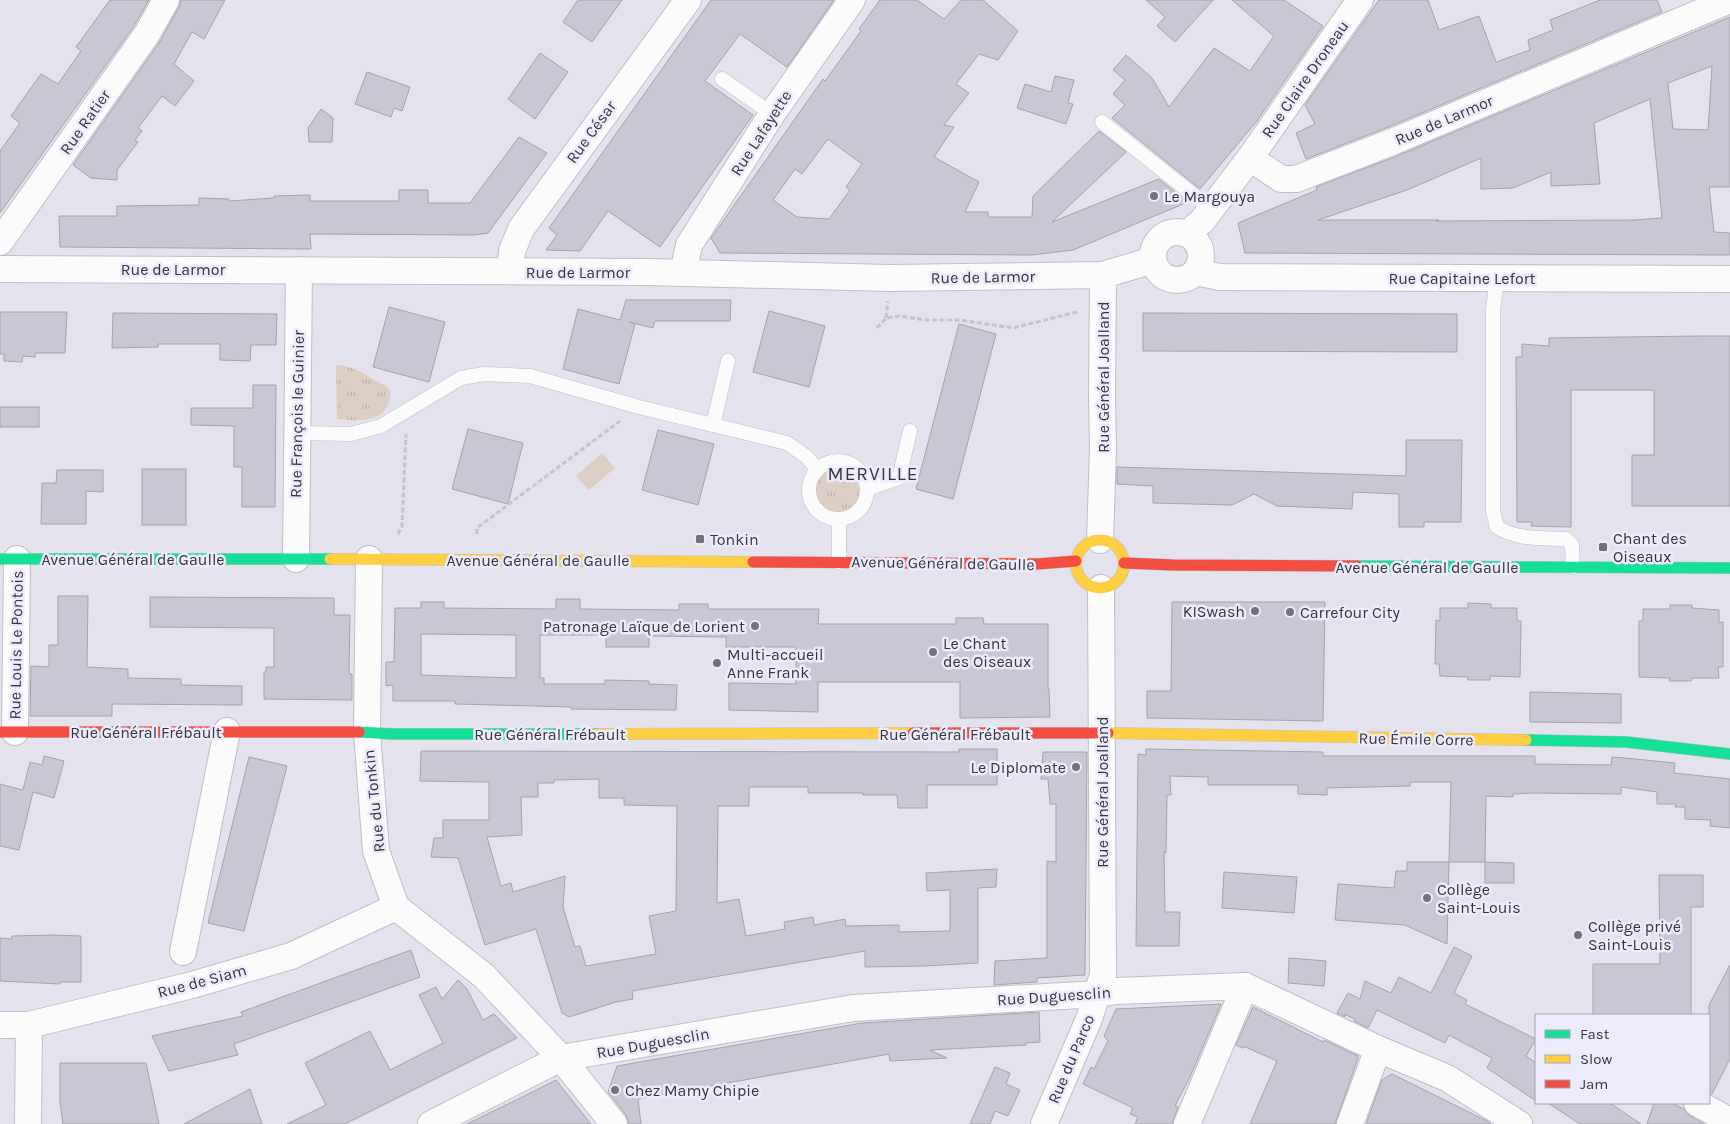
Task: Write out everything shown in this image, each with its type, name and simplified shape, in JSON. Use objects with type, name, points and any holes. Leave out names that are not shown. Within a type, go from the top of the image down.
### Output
[{"type":"main road","points":[[1100,540],[1114,544],[1123,556],[1124,563],[1120,578],[1115,583],[1109,587],[1094,588],[1082,580],[1076,568],[1076,561],[1082,548],[1093,541],[1100,540]]},
{"type":"main road","name":"Avenue Général de Gaulle","points":[[8,559],[476,559],[1037,564],[1076,561]]},
{"type":"main road","name":"Avenue Général de Gaulle","points":[[1124,563],[1173,566],[1730,568]]},
{"type":"main road","name":"Rue Général Frébault","points":[[8,732],[367,732],[393,734],[1101,733]]},
{"type":"main road","name":"Rue Émile Corre","points":[[1101,733],[1626,742],[1730,754]]},
{"type":"street","name":"Rue Ratier","points":[[0,242],[147,34],[166,0]]},
{"type":"street","name":"Rue César","points":[[510,272],[512,251],[521,229],[688,0]]},
{"type":"street","name":"Rue Lafayette","points":[[683,273],[689,245],[772,114],[852,0]]},
{"type":"street","name":"Rue Claire Droneau","points":[[1250,158],[1360,0]]},
{"type":"street","name":"Rue de Larmor","points":[[1250,158],[1281,179],[1296,179],[1401,138],[1730,0]]},
{"type":"street","points":[[1187,234],[1202,221],[1250,158]]},
{"type":"street","points":[[1173,232],[1187,234],[1198,244],[1201,251],[1201,259],[1195,272],[1182,280],[1174,280],[1160,273],[1153,260],[1153,252],[1160,239],[1173,232]]},
{"type":"street","name":"Rue de Larmor","points":[[0,269],[683,273],[889,278],[1103,287],[1153,260]]},
{"type":"street","name":"Rue François le Guinier","points":[[296,559],[299,270]]},
{"type":"street","name":"Rue Capitaine Lefort","points":[[1195,272],[1220,277],[1730,279]]},
{"type":"street","name":"Rue Général Joalland","points":[[1100,540],[1103,448],[1103,287]]},
{"type":"street","name":"Rue Louis Le Pontois","points":[[8,559],[8,732]]},
{"type":"street","name":"Rue du Tonkin","points":[[377,559],[367,732],[376,852],[396,907]]},
{"type":"street","name":"Rue Général Joalland","points":[[1098,994],[1103,975],[1101,588]]},
{"type":"street","points":[[183,952],[227,732]]},
{"type":"street","points":[[396,907],[484,976],[561,1058],[614,1124]]},
{"type":"street","name":"Rue de Siam","points":[[0,1025],[29,1025],[192,985],[291,956],[396,907]]},
{"type":"street","points":[[1187,1124],[1245,986]]},
{"type":"street","name":"Rue Duguesclin","points":[[431,1124],[561,1058],[853,1008],[1098,994],[1116,991],[1245,986],[1447,1078],[1519,1124]]},
{"type":"street","name":"Rue du Parco","points":[[1044,1124],[1098,994]]},
{"type":"street","points":[[28,1124],[29,1025]]},
{"type":"street","points":[[1350,1124],[1378,1048]]},
{"type":"street","points":[[1699,1104],[1730,1120]]},
{"type":"lane","points":[[722,79],[772,114]]},
{"type":"lane","points":[[1102,122],[1211,209]]},
{"type":"lane","points":[[1496,278],[1493,310],[1493,511],[1497,527],[1506,533],[1521,537],[1566,539],[1572,545],[1573,567]]},
{"type":"lane","points":[[713,425],[728,361]]},
{"type":"lane","points":[[297,433],[351,434],[381,426],[461,378],[484,374],[530,376],[639,407],[787,443],[807,457],[817,469]]},
{"type":"lane","points":[[867,489],[899,478],[910,431]]},
{"type":"lane","points":[[836,461],[846,462],[861,472],[867,489],[866,498],[856,513],[848,518],[839,520],[820,514],[813,506],[809,497],[808,486],[811,477],[817,469],[826,463],[836,461]]},
{"type":"lane","points":[[839,520],[839,562]]},
{"type":"path","points":[[886,318],[899,316],[925,320],[960,320],[1013,328],[1076,313],[1103,287]]},
{"type":"path","points":[[877,328],[886,318],[888,298]]},
{"type":"path","points":[[476,559],[477,528],[639,407]]},
{"type":"path","points":[[377,559],[402,526],[408,410]]},
{"type":"green space","points":[[336,365],[351,367],[388,388],[390,401],[383,412],[367,420],[337,419]]},
{"type":"green space","points":[[602,453],[615,468],[589,490],[576,476]]},
{"type":"green space","points":[[837,469],[849,473],[855,479],[859,491],[855,503],[849,509],[837,513],[825,509],[819,503],[815,491],[819,479],[825,473]]},
{"type":"building","points":[[110,0],[149,0],[134,26],[0,213],[0,151],[20,123],[11,116],[41,74],[58,84],[81,51],[76,47]]},
{"type":"building","points":[[181,0],[225,0],[204,39],[192,32],[174,64],[194,81],[175,106],[162,96],[138,128],[142,131],[135,140],[138,142],[117,170],[117,180],[91,178],[73,165],[159,43]]},
{"type":"building","points":[[578,0],[622,0],[592,42],[563,22]]},
{"type":"building","points":[[711,0],[834,0],[787,67],[740,34],[705,81],[753,115],[660,247],[608,211],[580,251],[546,250],[557,235],[549,228]]},
{"type":"building","points":[[880,0],[917,0],[944,19],[961,0],[983,0],[1018,31],[998,60],[979,54],[956,84],[969,93],[944,125],[954,127],[934,157],[979,182],[965,212],[988,212],[988,217],[1032,217],[1033,196],[1099,131],[1126,152],[1052,222],[1159,179],[1188,202],[1073,250],[1032,255],[720,253],[711,238],[823,79],[825,81],[861,31],[859,29]],"holes":[[[828,139],[862,164],[846,187],[850,190],[829,219],[797,217],[773,200],[795,169],[802,174]]]},
{"type":"building","points":[[1146,0],[1213,0],[1175,42],[1157,26],[1165,17]]},
{"type":"building","points":[[1232,0],[1284,0],[1323,26],[1256,122],[1200,189],[1112,118],[1125,105],[1113,94],[1125,80],[1113,70],[1126,55],[1152,78],[1169,107],[1214,48],[1250,71],[1274,36]]},
{"type":"building","points":[[1379,0],[1428,0],[1439,30],[1479,16],[1496,62],[1530,50],[1528,40],[1553,30],[1550,20],[1600,0],[1657,0],[1662,12],[1386,128],[1306,159],[1296,133],[1315,124],[1305,105]]},
{"type":"building","points":[[1730,17],[1730,187],[1709,187],[1714,232],[1730,233],[1730,255],[1245,253],[1238,223],[1317,190],[1316,187],[1397,156]],"holes":[[[1712,66],[1708,130],[1673,129],[1668,83]],[[1650,99],[1662,218],[1634,220],[1318,220],[1407,190],[1481,158],[1481,189],[1513,188],[1551,172],[1551,186],[1600,184],[1594,123]]]},
{"type":"building","points":[[540,53],[568,72],[535,119],[508,99]]},
{"type":"building","points":[[367,72],[410,87],[402,111],[394,108],[391,117],[355,104]]},
{"type":"building","points":[[1055,76],[1074,80],[1068,103],[1073,104],[1066,124],[1017,108],[1025,84],[1051,92]]},
{"type":"building","points":[[321,109],[333,118],[332,142],[309,142],[308,128]]},
{"type":"building","points":[[519,137],[547,153],[488,233],[474,235],[310,234],[311,249],[60,247],[59,216],[117,216],[117,206],[199,205],[199,198],[229,199],[229,201],[274,198],[274,196],[310,195],[310,201],[399,201],[399,190],[428,190],[428,203],[470,203]]},
{"type":"building","points":[[626,300],[731,300],[730,321],[655,321],[653,328],[629,322],[635,324],[619,384],[563,369],[578,309],[620,320]]},
{"type":"building","points":[[389,307],[445,322],[429,382],[373,367]]},
{"type":"building","points":[[769,311],[825,326],[809,387],[753,372]]},
{"type":"building","points":[[0,312],[67,312],[65,353],[35,353],[35,357],[23,356],[22,362],[4,361],[4,354],[0,354]]},
{"type":"building","points":[[113,313],[277,314],[276,345],[251,345],[250,361],[220,360],[220,344],[158,344],[158,347],[112,348]]},
{"type":"building","points":[[1143,313],[1457,314],[1457,352],[1143,351]]},
{"type":"building","points":[[959,324],[996,334],[953,499],[916,489]]},
{"type":"building","points":[[1730,336],[1730,506],[1632,506],[1632,455],[1654,455],[1654,390],[1571,390],[1571,527],[1531,526],[1532,522],[1517,522],[1516,357],[1522,357],[1522,344],[1549,346],[1549,338]]},
{"type":"building","points":[[253,385],[276,385],[275,507],[242,507],[242,467],[234,467],[234,426],[191,425],[191,408],[253,408]]},
{"type":"building","points":[[0,407],[39,407],[39,427],[0,427]]},
{"type":"building","points":[[468,429],[523,443],[508,504],[452,489]]},
{"type":"building","points":[[658,430],[714,444],[698,505],[642,490]]},
{"type":"building","points":[[1406,440],[1462,440],[1461,522],[1424,522],[1424,527],[1399,527],[1399,494],[1353,492],[1352,509],[1277,506],[1254,494],[1232,505],[1153,503],[1153,486],[1117,484],[1117,467],[1406,476]]},
{"type":"building","points":[[142,469],[186,469],[186,525],[142,525]]},
{"type":"building","points":[[57,470],[103,470],[103,492],[86,491],[86,524],[41,524],[42,483],[56,483]]},
{"type":"building","points":[[58,596],[88,596],[87,667],[128,669],[128,678],[181,679],[181,685],[242,686],[242,705],[112,704],[112,716],[30,716],[31,666],[49,667],[49,645],[58,645]]},
{"type":"building","points":[[150,597],[334,598],[334,615],[350,615],[349,674],[352,674],[352,700],[264,699],[264,672],[266,672],[266,667],[274,667],[274,628],[150,627]]},
{"type":"building","points":[[556,599],[580,599],[580,609],[679,610],[679,604],[708,604],[708,609],[819,609],[818,624],[956,624],[956,618],[983,618],[984,624],[1048,624],[1050,717],[960,718],[960,682],[818,682],[818,712],[729,710],[729,683],[796,684],[796,647],[726,647],[726,637],[649,636],[649,647],[606,647],[606,635],[540,635],[540,678],[544,678],[544,684],[605,684],[605,680],[649,681],[649,684],[677,685],[676,710],[571,709],[571,707],[455,704],[455,701],[393,701],[393,685],[386,686],[386,662],[394,662],[395,608],[421,608],[421,602],[444,602],[444,608],[556,609]],"holes":[[[421,634],[516,635],[516,678],[421,675]]]},
{"type":"building","points":[[1172,602],[1325,602],[1323,721],[1147,718],[1147,691],[1171,691]]},
{"type":"building","points":[[1468,603],[1491,604],[1491,608],[1517,608],[1517,621],[1521,621],[1520,677],[1490,676],[1490,680],[1468,680],[1468,677],[1440,676],[1439,664],[1435,664],[1436,620],[1440,621],[1440,608],[1468,608]]},
{"type":"building","points":[[1670,605],[1692,605],[1692,608],[1719,610],[1719,622],[1723,622],[1723,667],[1718,667],[1719,678],[1692,678],[1691,681],[1669,681],[1670,678],[1639,677],[1639,621],[1643,621],[1643,609],[1670,609]]},
{"type":"building","points":[[1530,692],[1621,694],[1621,723],[1530,722]]},
{"type":"building","points":[[959,749],[997,749],[997,785],[927,785],[927,808],[898,808],[897,795],[808,793],[808,787],[749,787],[749,806],[718,806],[717,903],[739,899],[746,936],[785,929],[784,922],[813,917],[814,925],[845,919],[846,926],[899,925],[899,932],[950,931],[950,890],[927,891],[926,873],[997,869],[996,887],[978,888],[978,963],[865,967],[865,951],[632,991],[633,999],[616,1002],[569,1017],[562,1013],[536,929],[485,945],[458,858],[431,857],[434,838],[443,838],[443,820],[489,820],[489,782],[420,781],[421,751],[959,752]],"holes":[[[599,779],[599,798],[624,798],[624,805],[677,806],[676,911],[649,916],[656,954],[586,966],[580,946],[575,947],[563,907],[565,876],[513,892],[511,883],[501,886],[487,837],[522,835],[521,797],[538,797],[538,783],[554,783],[554,780]]]},
{"type":"building","points":[[1146,749],[1323,752],[1323,756],[1535,756],[1535,764],[1611,765],[1612,757],[1675,763],[1674,773],[1730,779],[1730,828],[1710,826],[1711,820],[1685,819],[1685,807],[1675,807],[1676,804],[1657,804],[1657,792],[1621,787],[1621,794],[1533,793],[1513,794],[1513,797],[1486,796],[1485,862],[1449,862],[1451,782],[1410,782],[1410,786],[1327,788],[1327,795],[1298,794],[1298,785],[1208,785],[1208,777],[1170,776],[1171,795],[1167,795],[1166,853],[1164,852],[1165,912],[1180,912],[1179,946],[1136,946],[1138,754],[1146,755]]},
{"type":"building","points":[[1043,752],[1087,752],[1085,975],[1037,978],[1037,982],[994,985],[995,961],[1047,958],[1047,861],[1056,862],[1056,804],[1050,804],[1048,779],[1041,779]]},
{"type":"building","points":[[44,756],[64,761],[54,798],[33,792],[19,850],[0,846],[0,784],[23,790],[30,762],[42,765]]},
{"type":"building","points":[[249,757],[287,766],[244,931],[208,923]]},
{"type":"building","points":[[1407,862],[1449,862],[1447,944],[1405,925],[1335,920],[1338,884],[1394,888],[1396,871],[1407,871]]},
{"type":"building","points":[[1485,862],[1514,863],[1514,883],[1485,883]]},
{"type":"building","points":[[1224,872],[1297,877],[1294,913],[1222,908]]},
{"type":"building","points":[[1659,875],[1703,875],[1703,907],[1691,907],[1691,1014],[1593,1014],[1593,964],[1660,964]]},
{"type":"building","points":[[12,936],[81,936],[81,982],[60,982],[60,984],[0,981],[0,938],[12,939]]},
{"type":"building","points":[[1454,947],[1472,956],[1454,993],[1467,1000],[1465,1004],[1535,1039],[1526,1056],[1535,1062],[1535,1100],[1487,1068],[1492,1058],[1449,1035],[1445,1043],[1377,1010],[1368,1028],[1354,1021],[1355,1019],[1337,1013],[1348,993],[1360,999],[1365,981],[1391,993],[1399,977],[1431,993]]},
{"type":"building","points":[[411,950],[420,977],[234,1044],[238,1055],[169,1071],[152,1036],[243,1016],[241,1012]]},
{"type":"building","points":[[1289,958],[1326,961],[1324,986],[1288,983]]},
{"type":"building","points":[[1730,965],[1730,1059],[1712,1094],[1710,1093],[1709,1005]]},
{"type":"building","points":[[458,980],[467,989],[483,1020],[494,1014],[517,1038],[345,1124],[287,1124],[326,1105],[305,1063],[370,1031],[390,1070],[443,1043],[419,995],[436,987],[442,999]]},
{"type":"building","points":[[1221,1004],[1190,1077],[1175,1106],[1178,1107],[1172,1124],[1135,1124],[1138,1117],[1130,1114],[1133,1108],[1083,1084],[1091,1067],[1094,1069],[1108,1041],[1104,1036],[1116,1009]]},
{"type":"building","points":[[1253,1007],[1323,1042],[1324,1040],[1358,1056],[1335,1124],[1250,1124],[1277,1061],[1243,1046],[1243,1048],[1236,1045]]},
{"type":"building","points":[[1039,1012],[1040,1042],[1026,1043],[1026,1045],[930,1050],[947,1058],[890,1061],[889,1054],[638,1099],[641,1124],[629,1124],[626,1115],[608,1092],[617,1066],[862,1023]]},
{"type":"building","points":[[60,1063],[146,1063],[159,1124],[63,1124],[60,1102]]},
{"type":"building","points":[[995,1067],[1010,1073],[1006,1084],[1020,1090],[1008,1116],[995,1111],[990,1124],[970,1124]]},
{"type":"building","points":[[1392,1074],[1491,1124],[1366,1124],[1382,1080]]},
{"type":"building","points":[[556,1080],[591,1124],[467,1124],[524,1096]]},
{"type":"building","points":[[250,1089],[262,1124],[184,1124]]},
{"type":"building","points":[[1550,1104],[1611,1104],[1641,1124],[1580,1124]]},
{"type":"building","points":[[1654,1104],[1673,1104],[1684,1109],[1690,1116],[1704,1124],[1647,1124]]},
{"type":"traffic: fast","points":[[0,559],[330,559]]},
{"type":"traffic: fast","points":[[1357,566],[1730,568]]},
{"type":"traffic: fast","points":[[359,732],[393,734],[597,734]]},
{"type":"traffic: fast","points":[[1526,740],[1626,742],[1730,754]]},
{"type":"traffic: slow","points":[[1095,540],[1105,540],[1117,547],[1124,559],[1124,564],[1124,569],[1117,581],[1105,588],[1095,588],[1087,584],[1080,577],[1076,569],[1076,559],[1080,551],[1087,544],[1095,540]]},
{"type":"traffic: slow","points":[[330,559],[753,562]]},
{"type":"traffic: slow","points":[[597,734],[913,733]]},
{"type":"traffic: slow","points":[[1108,733],[1526,740]]},
{"type":"traffic: jam","points":[[753,562],[1037,564],[1076,561]]},
{"type":"traffic: jam","points":[[1124,563],[1357,566]]},
{"type":"traffic: jam","points":[[0,732],[359,732]]},
{"type":"traffic: jam","points":[[913,733],[1108,733]]},
{"type":"place","name":"Le Margouya","points":[[1154,196]]},
{"type":"place","name":"Tonkin","points":[[700,539]]},
{"type":"place","name":"Chant des Oiseaux","points":[[1603,547]]},
{"type":"place","name":"KISwash","points":[[1255,611]]},
{"type":"place","name":"Carrefour City","points":[[1290,612]]},
{"type":"place","name":"Patronage Laïque de Lorient","points":[[755,626]]},
{"type":"place","name":"Le Chant des Oiseaux","points":[[933,652]]},
{"type":"place","name":"Multi-accueil Anne Frank","points":[[717,663]]},
{"type":"place","name":"Le Diplomate","points":[[1076,767]]},
{"type":"place","name":"Collège Saint-Louis","points":[[1427,898]]},
{"type":"place","name":"Collège privé Saint-Louis","points":[[1578,935]]},
{"type":"place","name":"Chez Mamy Chipie","points":[[615,1090]]},
{"type":"district","name":"MERVILLE","points":[[873,474]]}]
